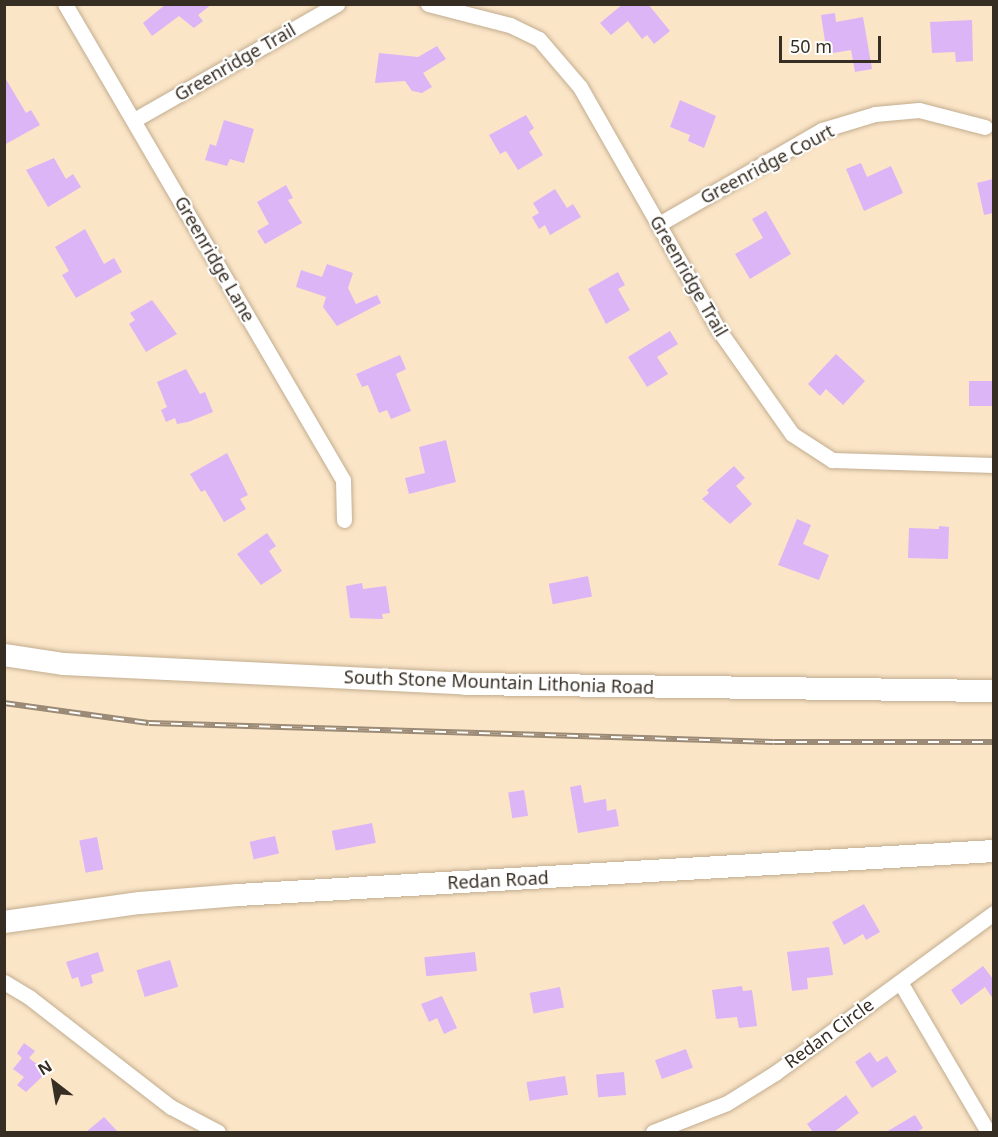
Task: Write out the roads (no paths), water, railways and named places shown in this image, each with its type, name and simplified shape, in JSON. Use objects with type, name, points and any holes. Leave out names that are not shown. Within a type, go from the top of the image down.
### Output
[{"type":"main road","name":"South Stone Mountain Lithonia Road","points":[[4,655],[64,664],[466,684],[993,691]]},
{"type":"main road","name":"Redan Road","points":[[4,922],[140,903],[227,896],[993,851]]},
{"type":"street","name":"Greenridge Lane","points":[[65,4],[343,480],[344,520]]},
{"type":"street","name":"Greenridge Trail","points":[[134,120],[337,4]]},
{"type":"street","name":"Greenridge Trail","points":[[428,4],[510,25],[539,39],[580,87],[718,329],[792,434],[832,459],[993,465]]},
{"type":"street","name":"Greenridge Court","points":[[659,224],[822,130],[875,114],[919,110],[985,127]]},
{"type":"street","name":"Redan Circle","points":[[653,1132],[727,1103],[900,982],[993,913]]},
{"type":"street","points":[[4,982],[29,997],[171,1107],[218,1132]]},
{"type":"street","points":[[900,982],[988,1132]]},
{"type":"railway","points":[[4,703],[149,723],[774,742],[994,742]]}]
